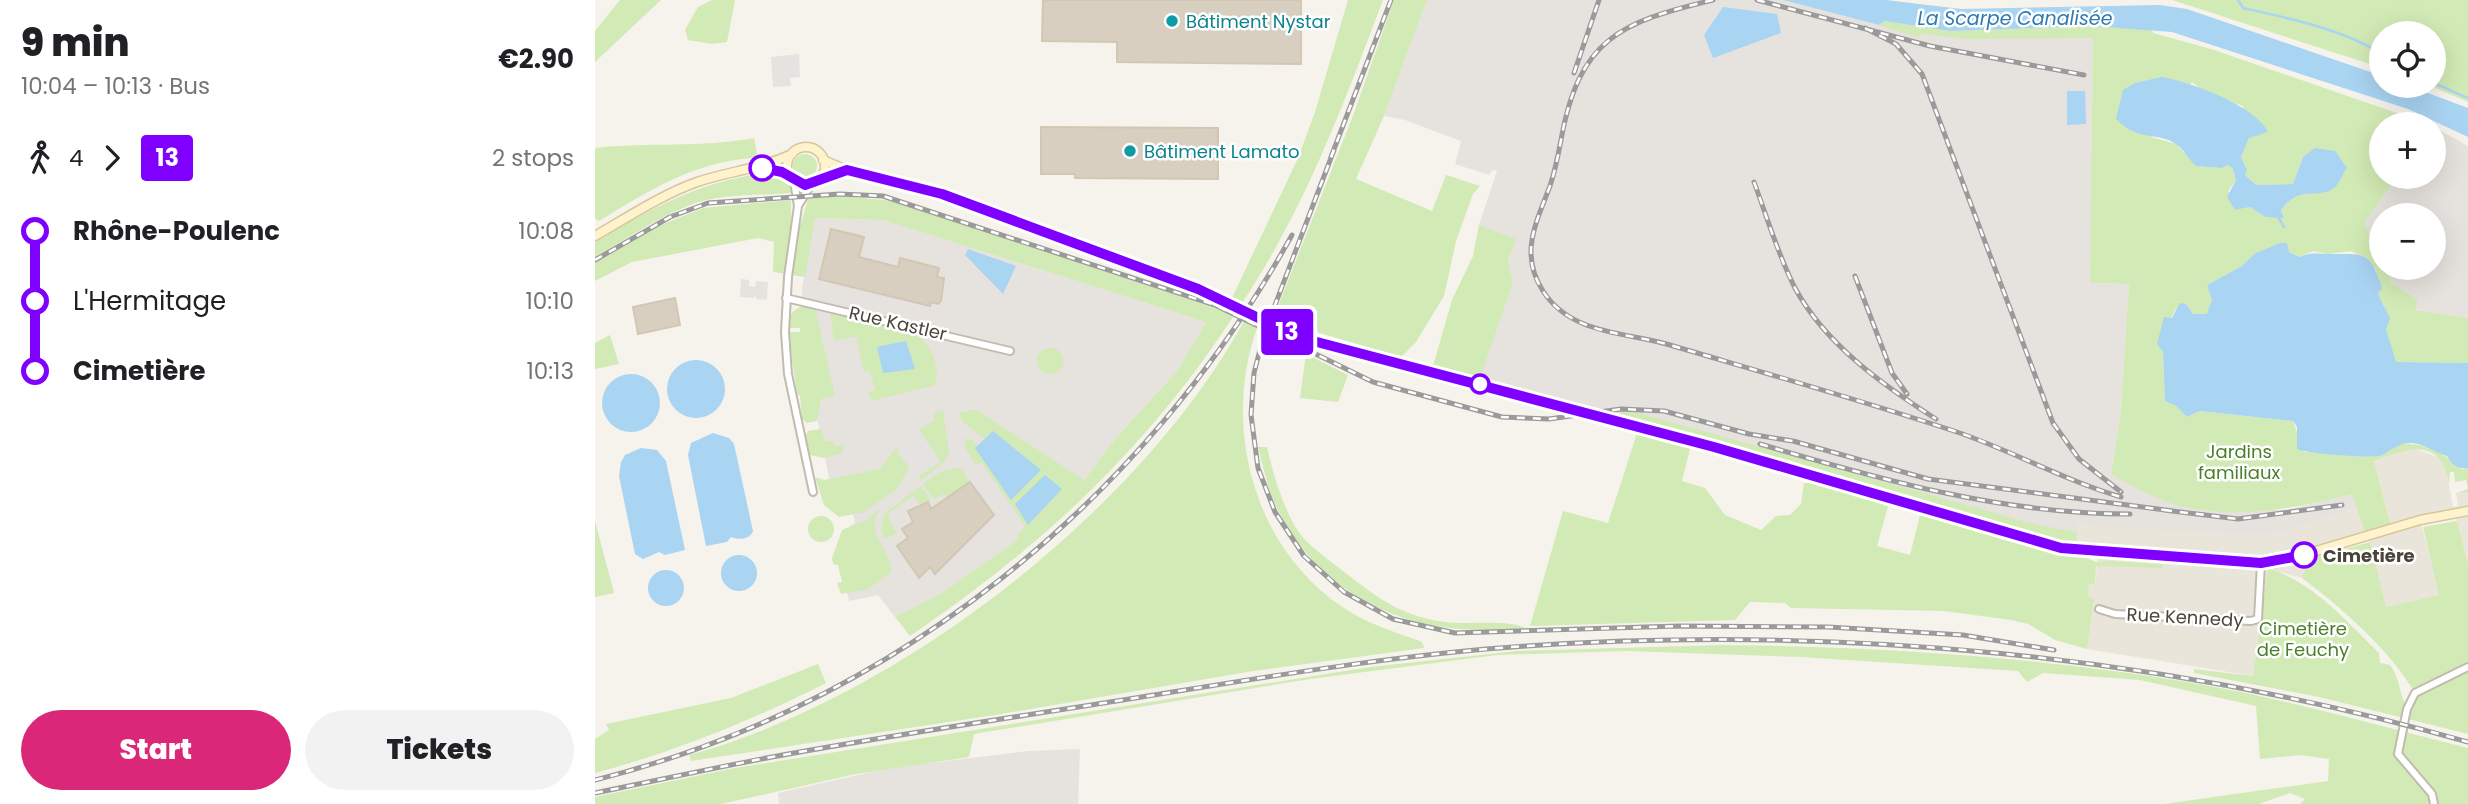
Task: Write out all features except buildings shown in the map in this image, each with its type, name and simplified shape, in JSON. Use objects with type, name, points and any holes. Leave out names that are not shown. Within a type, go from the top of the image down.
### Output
[{"type":"street","points":[[595,236],[676,191],[708,179],[760,168],[807,148],[817,151],[823,160],[847,170],[896,180],[1000,213],[1198,289],[1298,337],[1714,447],[2061,548],[2261,563],[2289,559],[2420,520],[2468,511]]},
{"type":"street","points":[[792,153],[787,163],[798,206],[786,298],[788,374],[813,492]]},
{"type":"street","points":[[820,178],[823,160]]},
{"type":"street","points":[[760,168],[812,184]]},
{"type":"street","points":[[798,206],[812,184],[820,178],[847,170]]},
{"type":"street","name":"Rue Kastler","points":[[786,298],[1010,351]]},
{"type":"street","name":"Rue Kennedy","points":[[2099,610],[2115,614],[2251,621],[2258,619],[2261,563]]},
{"type":"street","points":[[2434,804],[2432,794],[2398,754],[2401,733],[2415,693],[2468,667]]},
{"type":"shaded area","points":[[1427,0],[1783,0],[1879,25],[1884,21],[1950,31],[2093,26],[2091,283],[2129,284],[2121,410],[2111,473],[2186,507],[2286,510],[2352,494],[2358,508],[2272,535],[2090,526],[2078,523],[2075,550],[1478,383],[1513,283],[1508,263],[1515,239],[1479,225],[1497,171],[1493,170],[1489,175],[1455,164],[1461,141],[1405,120],[1384,116]]},
{"type":"shaded area","points":[[799,54],[800,77],[790,78],[791,86],[773,87],[771,57]]},
{"type":"shaded area","points":[[2446,134],[2468,146],[2468,318],[2415,310],[2418,300],[2390,280],[2446,280],[2446,203],[2378,203],[2388,189],[2446,189]]},
{"type":"shaded area","points":[[2369,216],[2369,233],[2364,223]]},
{"type":"shaded area","points":[[815,218],[885,220],[1206,322],[1178,370],[1115,439],[1084,480],[1020,539],[942,593],[895,617],[878,595],[849,601],[843,574],[851,525],[855,523],[853,514],[832,493],[800,332],[802,288]]},
{"type":"shaded area","points":[[741,279],[749,280],[749,286],[755,287],[756,281],[768,282],[767,300],[756,299],[755,294],[754,298],[740,297]]},
{"type":"shaded area","points":[[919,430],[941,462],[918,476],[898,454],[897,447]]},
{"type":"shaded area","points":[[2412,448],[2438,457],[2447,473],[2453,507],[2458,506],[2456,493],[2468,492],[2468,564],[2455,513],[2420,520],[2440,595],[2386,607],[2368,536],[2310,554],[2302,578],[2268,569],[2253,676],[2087,649],[2094,601],[2088,596],[2089,584],[2095,585],[2098,553],[2075,550],[2078,522],[2272,535],[2358,508],[2365,532],[2391,528],[2374,461]]},
{"type":"shaded area","points":[[1080,749],[1078,804],[779,804],[778,793],[889,768],[1029,751]]},
{"type":"green space","points":[[620,0],[661,0],[595,62],[595,31]]},
{"type":"green space","points":[[712,0],[735,0],[727,42],[712,44],[688,40],[685,30],[698,7]]},
{"type":"green space","points":[[1348,0],[1383,0],[1304,193],[1265,267],[1242,303],[1232,298],[1298,158],[1315,112]]},
{"type":"green space","points":[[1394,0],[1427,0],[1384,116],[1356,179],[1432,211],[1446,175],[1480,186],[1473,194],[1456,241],[1444,296],[1416,342],[1401,357],[1273,319],[1354,113]]},
{"type":"green space","points":[[2172,0],[2468,0],[2468,102],[2446,92],[2446,21],[2369,21],[2369,64]]},
{"type":"green space","name":"Jardins familiaux","points":[[1884,21],[1950,31],[2093,26],[2152,29],[2153,33],[2211,49],[2394,112],[2369,112],[2369,189],[2388,189],[2378,203],[2369,203],[2369,216],[2364,223],[2369,233],[2369,262],[2351,251],[2329,254],[2313,251],[2299,257],[2289,252],[2286,243],[2254,254],[2242,266],[2207,285],[2212,300],[2208,314],[2193,314],[2186,304],[2176,309],[2157,344],[2163,352],[2165,401],[2176,406],[2187,417],[2199,411],[2293,421],[2304,452],[2366,456],[2403,444],[2430,448],[2462,469],[2468,468],[2468,489],[2466,480],[2455,482],[2454,472],[2450,472],[2449,483],[2438,457],[2429,452],[2409,450],[2374,461],[2391,528],[2365,532],[2352,494],[2311,504],[2227,512],[2185,507],[2165,501],[2111,474],[2121,410],[2129,284],[2090,283],[2093,38],[1969,39],[1924,34],[1917,37],[1879,25]],"holes":[[[2192,82],[2205,92],[2243,106],[2249,138],[2241,157],[2246,167],[2245,175],[2256,185],[2293,184],[2303,157],[2324,193],[2305,194],[2295,198],[2281,210],[2284,217],[2265,217],[2250,207],[2235,210],[2228,191],[2236,180],[2233,169],[2228,165],[2222,168],[2196,166],[2176,144],[2151,137]]]},
{"type":"green space","points":[[754,138],[757,154],[753,158],[711,165],[691,172],[654,189],[599,221],[595,219],[595,148],[715,143]]},
{"type":"green space","points":[[805,154],[816,161],[817,166],[810,177],[805,178],[794,171],[793,166],[800,155]]},
{"type":"green space","points":[[764,173],[785,177],[792,184],[792,193],[702,201],[654,222],[595,257],[595,241],[676,198],[717,183]]},
{"type":"green space","points":[[840,196],[893,201],[1221,310],[1233,317],[1164,411],[1088,493],[1004,567],[910,636],[895,617],[942,593],[1019,539],[1017,534],[1024,528],[1024,524],[981,462],[976,465],[966,449],[964,439],[971,439],[978,446],[985,439],[962,421],[959,413],[975,409],[1084,480],[1115,439],[1178,370],[1206,322],[884,220],[815,218],[805,277],[773,272],[774,242],[758,238],[632,262],[595,281],[595,262],[656,227],[703,208],[791,200],[791,222],[801,224],[808,199]],"holes":[[[1062,489],[1029,524],[1015,505],[1026,494]]]},
{"type":"green space","points":[[1479,225],[1516,239],[1508,262],[1513,283],[1480,378],[1433,366],[1452,300],[1473,256]]},
{"type":"green space","points":[[2377,280],[2390,280],[2418,300],[2415,310],[2468,318],[2468,363],[2395,362],[2386,329],[2385,307],[2378,294]]},
{"type":"green space","points":[[803,306],[815,308],[835,396],[821,399],[817,421],[807,423],[802,419],[789,337],[789,332],[801,332],[800,328],[789,328],[789,324],[793,312]]},
{"type":"green space","points":[[830,311],[917,335],[928,346],[935,361],[935,385],[872,401],[868,392],[875,390],[870,371],[864,372],[856,336],[834,341]]},
{"type":"green space","points":[[1244,321],[1257,328],[1247,366],[1243,405],[1245,444],[1253,483],[1267,519],[1287,553],[1313,583],[1353,614],[1422,642],[1424,648],[1253,671],[995,715],[691,761],[689,755],[769,728],[849,690],[929,643],[1006,588],[1078,527],[1143,461],[1199,392]]},
{"type":"green space","points":[[610,335],[619,364],[595,369],[595,343]]},
{"type":"green space","points":[[1050,348],[1059,352],[1063,361],[1059,370],[1050,374],[1041,370],[1037,361],[1041,352]]},
{"type":"green space","points":[[1306,354],[1348,375],[1338,402],[1300,398]]},
{"type":"green space","points":[[1625,409],[2038,525],[2077,532],[2076,545],[1619,414]]},
{"type":"green space","points":[[943,410],[949,454],[942,464],[921,480],[918,476],[941,462],[919,430],[935,420],[934,413]]},
{"type":"green space","points":[[1639,427],[1692,441],[1682,481],[1705,488],[1725,515],[1761,530],[1776,516],[1790,515],[1801,504],[1804,483],[1823,483],[1888,506],[1877,546],[1910,555],[1920,515],[2047,552],[2086,558],[2099,563],[2107,561],[2163,564],[2163,568],[2096,566],[2095,585],[2089,584],[2088,596],[2094,600],[2087,649],[2055,640],[2028,624],[2011,620],[1944,611],[1791,608],[1785,603],[1750,602],[1735,620],[1530,626],[1563,511],[1608,523]]},
{"type":"green space","points":[[821,429],[826,442],[833,441],[834,447],[845,444],[842,453],[824,458],[810,455],[806,435],[808,431]]},
{"type":"green space","points":[[897,447],[909,467],[897,489],[864,512],[839,517],[824,505],[815,477],[824,480],[880,469]]},
{"type":"green space","points":[[1258,447],[1267,447],[1282,499],[1291,519],[1307,542],[1383,600],[1428,619],[1455,623],[1509,624],[1525,628],[1448,628],[1412,620],[1379,608],[1348,590],[1320,567],[1295,539],[1272,497]]},
{"type":"green space","points":[[957,468],[962,470],[970,482],[947,498],[944,494],[934,499],[923,484],[941,472]]},
{"type":"green space","points":[[921,486],[931,500],[920,505],[913,496],[887,514],[897,534],[884,538],[881,530],[884,514]]},
{"type":"green space","points":[[880,509],[875,527],[888,556],[891,572],[868,589],[841,594],[837,583],[842,582],[838,565],[833,564],[832,558],[842,530],[867,520]]},
{"type":"green space","points":[[821,516],[830,520],[834,529],[830,538],[821,542],[812,538],[808,529],[812,520]]},
{"type":"green space","points":[[595,521],[614,593],[595,597]]},
{"type":"green space","name":"Cimetière de Feuchy","points":[[2457,521],[2468,564],[2468,734],[2319,697],[2194,673],[2194,669],[2253,676],[2268,568],[2300,583],[2314,593],[2379,653],[2380,663],[2390,665],[2394,670],[2410,711],[2416,698],[2415,693],[2392,661],[2349,616],[2302,578],[2309,559],[2370,542],[2386,607],[2439,595],[2423,527]]},
{"type":"green space","points":[[1722,645],[1842,648],[2021,660],[2199,684],[2267,698],[2468,748],[2468,804],[2300,804],[2305,799],[2290,793],[2259,804],[2164,804],[2328,781],[2329,759],[2300,755],[2260,759],[2256,706],[2140,680],[2043,673],[2027,682],[2018,671],[1801,657],[1627,651],[1497,655],[1310,679],[974,734],[969,757],[856,774],[721,804],[595,804],[595,797],[735,768],[1370,667],[1517,651]]},
{"type":"green space","points":[[818,664],[826,683],[798,697],[684,745],[595,773],[595,739],[609,730],[606,724],[731,698]]},
{"type":"water","name":"La Scarpe Canalisée","points":[[1783,0],[1886,0],[1961,9],[2160,5],[2187,9],[2369,72],[2369,96],[2172,32],[2093,26],[1950,31],[1884,21],[1879,25]]},
{"type":"water","points":[[1723,7],[1777,14],[1781,33],[1713,58],[1704,35]]},
{"type":"water","points":[[2162,77],[2221,96],[2261,122],[2268,132],[2249,138],[2241,157],[2247,170],[2245,175],[2256,185],[2293,184],[2303,157],[2315,148],[2335,151],[2347,168],[2337,185],[2329,191],[2303,195],[2288,202],[2281,210],[2284,218],[2265,217],[2250,207],[2235,210],[2227,197],[2236,180],[2233,169],[2228,165],[2222,168],[2196,166],[2180,147],[2170,141],[2133,132],[2116,119],[2123,90],[2135,83]]},
{"type":"water","points":[[2067,91],[2085,91],[2086,124],[2067,125]]},
{"type":"water","points":[[2374,98],[2441,98],[2468,108],[2468,137],[2446,127],[2446,112],[2414,112]]},
{"type":"water","points":[[2280,243],[2287,243],[2289,252],[2299,257],[2308,254],[2352,254],[2369,260],[2369,280],[2379,280],[2382,288],[2378,294],[2390,318],[2386,329],[2396,362],[2468,363],[2468,468],[2458,467],[2447,456],[2412,443],[2400,445],[2376,456],[2303,451],[2297,449],[2297,427],[2293,421],[2199,411],[2187,417],[2176,406],[2165,401],[2163,352],[2157,344],[2164,317],[2172,318],[2180,303],[2186,304],[2193,314],[2207,314],[2212,300],[2207,285],[2242,266],[2254,254]]},
{"type":"water","points":[[968,249],[1016,266],[1003,294],[965,255]]},
{"type":"water","points":[[906,341],[915,369],[883,373],[877,347]]},
{"type":"water","points":[[696,360],[707,362],[720,373],[725,389],[723,400],[712,413],[696,418],[685,416],[672,405],[667,389],[669,378],[680,365]]},
{"type":"water","points":[[631,374],[642,376],[655,387],[660,403],[658,414],[647,427],[631,432],[620,430],[607,419],[602,403],[604,392],[615,379]]},
{"type":"water","points":[[993,431],[1041,470],[1011,500],[975,448]]},
{"type":"water","points":[[713,433],[729,438],[734,444],[753,531],[747,538],[731,537],[727,542],[706,546],[688,455],[691,443]]},
{"type":"water","points":[[641,448],[657,450],[666,461],[685,550],[665,555],[659,552],[643,559],[635,554],[619,476],[625,455]]},
{"type":"water","points":[[1045,475],[1062,489],[1028,525],[1015,504]]},
{"type":"water","points":[[739,555],[752,560],[757,573],[752,586],[739,591],[726,586],[721,573],[726,560]]},
{"type":"water","points":[[666,570],[679,575],[684,588],[679,601],[666,606],[653,601],[648,588],[653,575]]},
{"type":"waterway","points":[[2238,0],[2243,8],[2332,31],[2369,47]]},
{"type":"waterway","points":[[2446,88],[2468,98]]},
{"type":"waterway","points":[[2277,215],[2284,227]]},
{"type":"railway","points":[[1331,157],[1391,0]]},
{"type":"railway","points":[[1574,73],[1599,0]]},
{"type":"railway","points":[[1713,0],[1681,8],[1629,27],[1609,40],[1592,57],[1579,79],[1569,106],[1552,180],[1532,238],[1532,264],[1543,291],[1568,316],[1584,324],[1670,345],[1954,431],[2121,497]]},
{"type":"railway","points":[[1757,0],[1930,46],[2084,75]]},
{"type":"railway","points":[[1865,28],[1896,44],[1922,74],[2053,423],[2079,459],[2121,492]]},
{"type":"railway","points":[[1334,150],[1264,334],[1254,373],[1251,415],[1258,468],[1275,512],[1304,556],[1344,592],[1393,619],[1455,633],[1678,626],[1828,627],[1963,635],[2054,650]]},
{"type":"railway","points":[[1754,182],[1795,288],[1822,327],[1876,378],[1936,419]]},
{"type":"railway","points":[[595,260],[670,217],[708,203],[840,194],[883,196],[1215,305],[1373,382],[1502,417],[1549,419],[1621,409],[1664,411],[1749,434],[1793,441],[1928,479],[2173,511]]},
{"type":"railway","points":[[595,780],[705,746],[809,701],[908,645],[1000,580],[1085,505],[1163,422],[1232,332],[1292,235]]},
{"type":"railway","points":[[1855,276],[1892,373],[1907,394]]},
{"type":"railway","points":[[1760,444],[1897,482],[1989,501],[2035,508],[2130,514]]},
{"type":"railway","points":[[2164,510],[2238,519],[2342,505]]},
{"type":"railway","points":[[595,793],[861,741],[1327,668],[1476,650],[1645,641],[1763,640],[1882,644],[2119,668],[2236,687],[2353,712],[2468,742]]},
{"type":"bus line","name":"13","points":[[762,168],[789,174],[797,183],[805,185],[837,171],[847,170],[896,180],[1039,227],[1198,289],[1298,337],[1714,447],[2061,548],[2261,563],[2276,563],[2304,555]]},
{"type":"place","name":"Bâtiment Nystar","points":[[1172,21]]},
{"type":"place","name":"Bâtiment Lamato","points":[[1130,151]]},
{"type":"place","name":"Cimetière","points":[[2304,555]]}]
